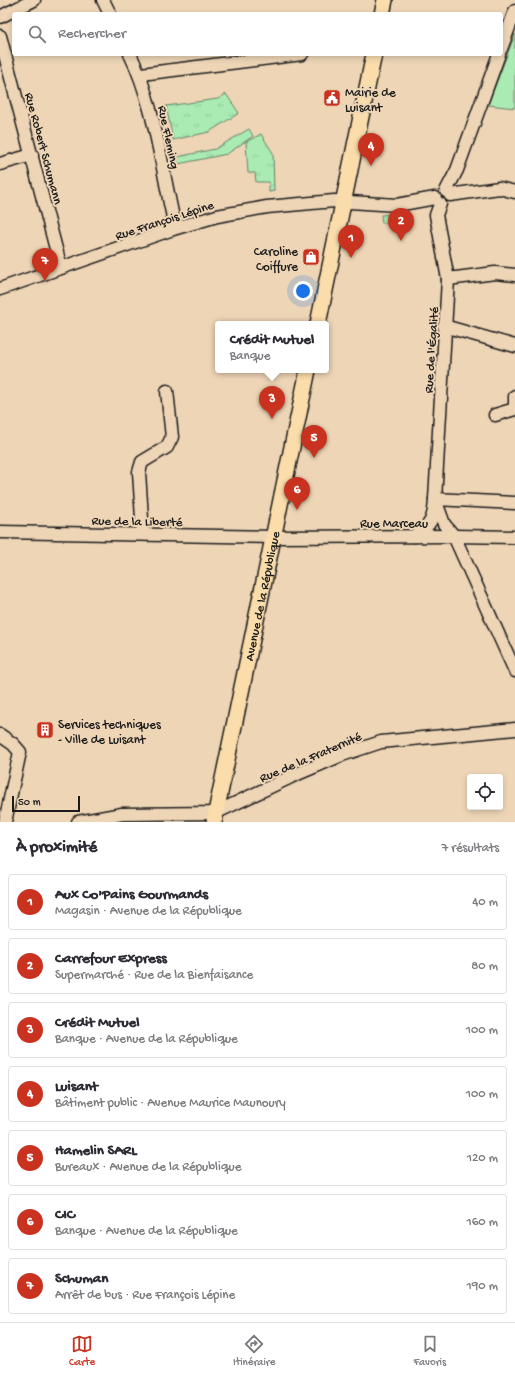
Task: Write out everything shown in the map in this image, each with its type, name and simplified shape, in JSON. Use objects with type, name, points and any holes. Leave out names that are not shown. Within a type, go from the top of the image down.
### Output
[{"type":"main road","points":[[382,12],[385,0]]},
{"type":"main road","points":[[319,321],[374,56]]},
{"type":"main road","name":"Avenue de la République","points":[[214,818],[307,373]]},
{"type":"street","points":[[0,18],[34,0]]},
{"type":"street","points":[[103,0],[109,12]]},
{"type":"street","points":[[503,44],[515,11]]},
{"type":"street","name":"Rue Robert Schumann","points":[[0,36],[61,268]]},
{"type":"street","name":"Rue Fleming","points":[[131,56],[141,74],[152,120],[172,217],[173,229]]},
{"type":"street","points":[[141,74],[286,56]]},
{"type":"street","points":[[437,201],[448,202],[448,193],[498,56]]},
{"type":"street","points":[[0,164],[32,156]]},
{"type":"street","points":[[448,193],[499,188],[515,192]]},
{"type":"street","name":"Rue François Lépine","points":[[0,289],[173,229],[217,216],[267,207],[343,201],[396,206],[437,201]]},
{"type":"street","name":"Rue de l'Égalité","points":[[414,536],[427,528],[434,514],[436,499],[444,326],[448,279],[436,215],[437,201]]},
{"type":"street","points":[[448,279],[495,273],[515,275]]},
{"type":"street","points":[[444,326],[515,346]]},
{"type":"street","points":[[142,534],[139,472],[142,462],[167,447],[172,437],[167,392]]},
{"type":"street","points":[[495,416],[515,409],[515,396]]},
{"type":"street","points":[[436,499],[515,503]]},
{"type":"street","name":"Rue de l'Égalité","points":[[436,499],[444,524],[454,536],[457,547],[501,638],[515,671]]},
{"type":"street","name":"Rue de la Liberté","points":[[0,532],[273,537]]},
{"type":"street","name":"Rue Marceau","points":[[273,537],[515,537]]},
{"type":"street","name":"Rue de la Fraternité","points":[[214,818],[308,769],[342,755],[381,742],[515,729]]},
{"type":"street","points":[[0,736],[13,744],[20,752],[5,822]]},
{"type":"street","points":[[78,822],[122,814],[214,818]]},
{"type":"green space","points":[[515,34],[515,108],[488,105]]},
{"type":"green space","points":[[226,94],[239,113],[209,132],[173,140],[166,106],[218,99]]},
{"type":"green space","points":[[249,129],[253,136],[227,154],[178,164],[177,157],[215,149]]},
{"type":"green space","points":[[261,134],[273,153],[274,191],[269,192],[269,182],[256,182],[255,173],[248,173],[246,142]]},
{"type":"green space","points":[[406,213],[407,220],[382,223],[381,215]]},
{"type":"place","name":"Mairie de Luisant","points":[[332,98]]},
{"type":"place","name":"Luisant","points":[[371,166]]},
{"type":"place","name":"Carrefour Express","points":[[401,241]]},
{"type":"place","name":"Caroline Coiffure","points":[[311,257]]},
{"type":"place","name":"Aux Co'Pains Gourmands","points":[[351,258]]},
{"type":"place","name":"Schuman","points":[[45,281]]},
{"type":"place","name":"Crédit Mutuel","points":[[272,419]]},
{"type":"place","name":"Hamelin SARL","points":[[314,458]]},
{"type":"place","name":"CIC","points":[[297,510]]},
{"type":"place","name":"Services techniques - Ville de Luisant","points":[[45,730]]}]
